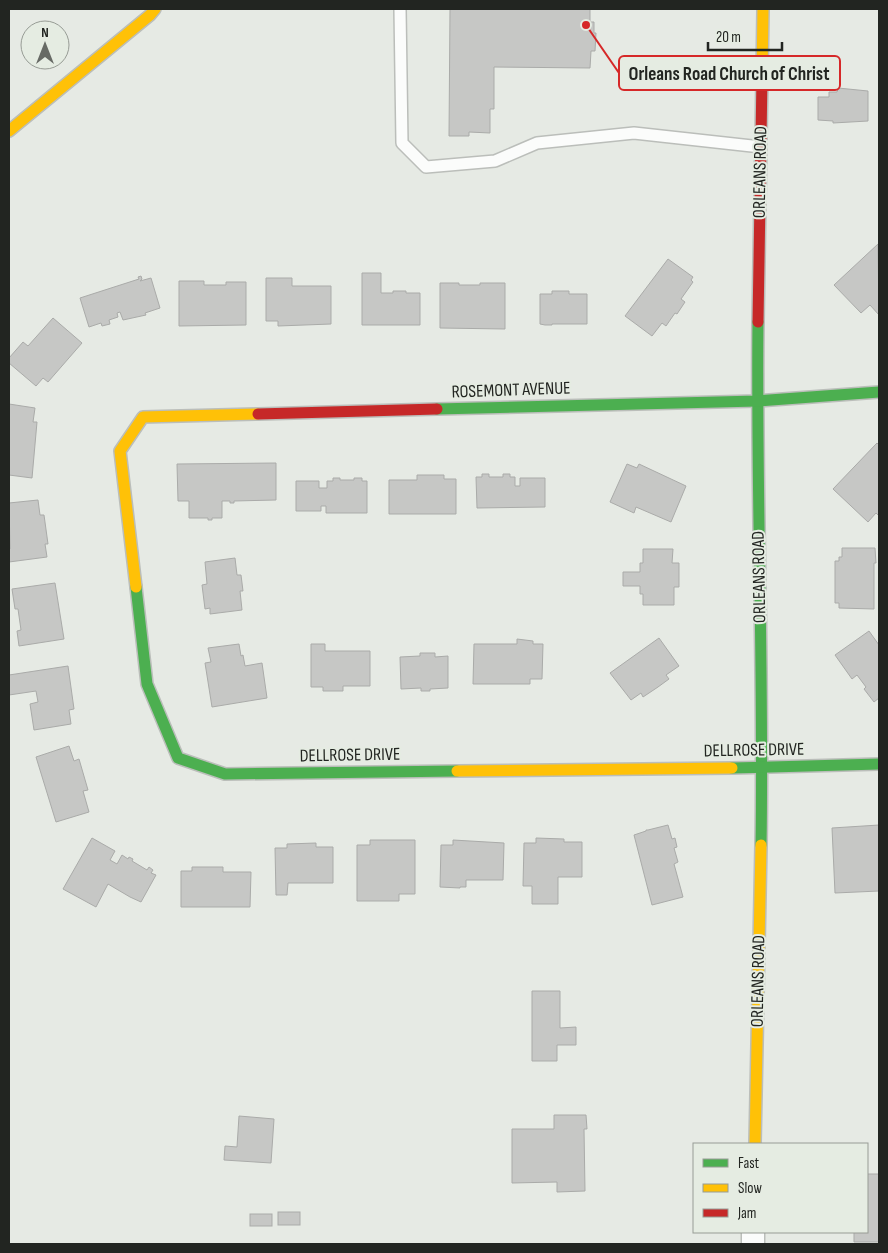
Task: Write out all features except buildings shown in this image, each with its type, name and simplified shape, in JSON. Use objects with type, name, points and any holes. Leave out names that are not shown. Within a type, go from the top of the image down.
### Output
[{"type":"street","points":[[9,131],[155,9]]},
{"type":"street","name":"ORLEANS ROAD","points":[[755,1143],[762,768],[757,401],[763,9]]},
{"type":"street","name":"ROSEMONT AVENUE","points":[[143,418],[757,401],[879,392]]},
{"type":"street","name":"DELLROSE DRIVE","points":[[143,418],[120,451],[147,684],[178,758],[225,774],[762,768],[879,764]]},
{"type":"lane","points":[[400,9],[402,143],[426,167],[495,161],[537,143],[634,134],[761,147]]},
{"type":"traffic: fast","points":[[758,322],[762,714],[761,845]]},
{"type":"traffic: fast","points":[[437,409],[757,401],[879,392]]},
{"type":"traffic: fast","points":[[136,587],[147,684],[178,758],[225,774],[457,771]]},
{"type":"traffic: fast","points":[[732,768],[879,764]]},
{"type":"traffic: slow","points":[[9,131],[155,9]]},
{"type":"traffic: slow","points":[[762,77],[763,9]]},
{"type":"traffic: slow","points":[[136,587],[120,451],[143,417],[258,414]]},
{"type":"traffic: slow","points":[[457,771],[732,768]]},
{"type":"traffic: slow","points":[[755,1143],[761,845]]},
{"type":"traffic: jam","points":[[758,322],[762,77]]},
{"type":"traffic: jam","points":[[258,414],[437,409]]},
{"type":"place","name":"Orleans Road Church of Christ","points":[[586,25]]}]
